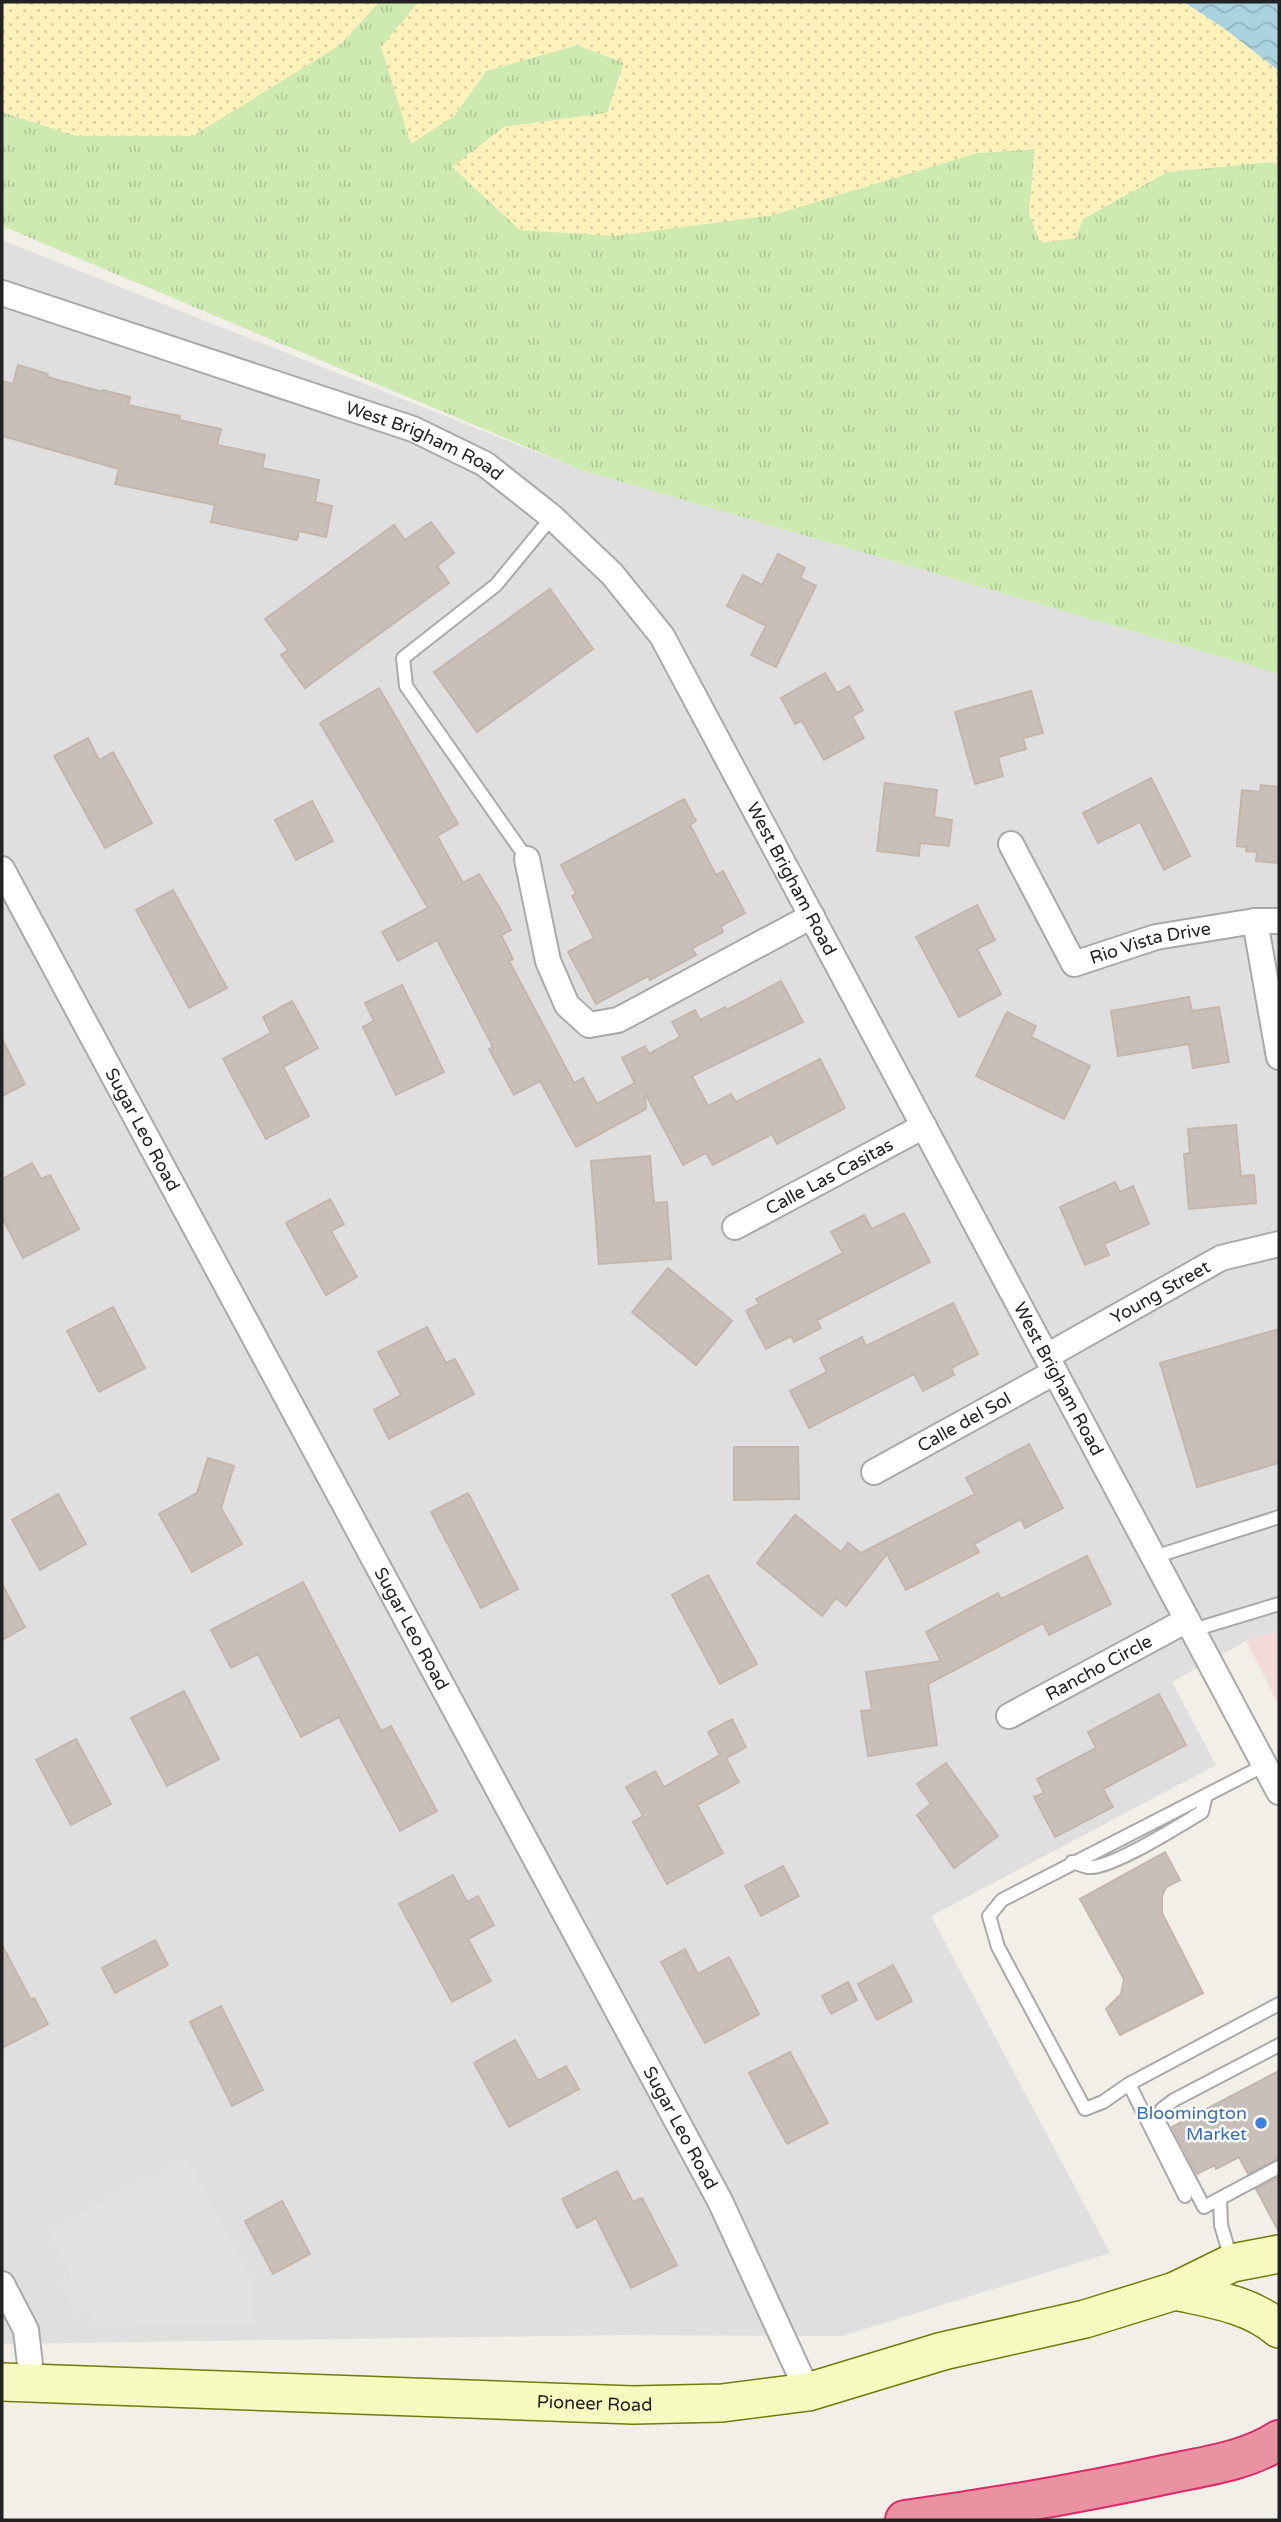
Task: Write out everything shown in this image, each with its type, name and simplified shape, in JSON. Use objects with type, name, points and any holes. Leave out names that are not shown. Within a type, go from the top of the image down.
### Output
[{"type":"highway","points":[[905,2520],[984,2509],[1155,2477],[1241,2457],[1279,2440]]},
{"type":"main road","name":"Pioneer Road","points":[[17,2382],[634,2404],[722,2403],[808,2392],[943,2351],[1085,2319],[1175,2291],[1232,2263],[1279,2253]]},
{"type":"main road","points":[[1232,2263],[1265,2320]]},
{"type":"main road","points":[[1175,2291],[1265,2320]]},
{"type":"street","name":"West Brigham Road","points":[[2,293],[413,429],[485,464],[552,517],[612,574],[662,636],[1279,1792]]},
{"type":"street","name":"Rio Vista Drive","points":[[1011,844],[1074,964],[1156,937],[1267,921]]},
{"type":"street","points":[[527,859],[548,961],[567,1004],[589,1025],[618,1020],[812,916]]},
{"type":"street","name":"Sugar Leo Road","points":[[2,869],[713,2189],[808,2392]]},
{"type":"street","points":[[1267,921],[1279,1057]]},
{"type":"street","name":"Calle Las Casitas","points":[[735,1227],[924,1126]]},
{"type":"street","name":"Young Street","points":[[1051,1364],[1221,1258],[1279,1244]]},
{"type":"street","name":"Calle del Sol","points":[[874,1472],[1051,1364]]},
{"type":"street","name":"Rancho Circle","points":[[1009,1716],[1190,1625]]},
{"type":"street","points":[[2,2284],[26,2330],[17,2382]]},
{"type":"lane","points":[[527,859],[406,686],[403,658],[495,585],[552,517]]},
{"type":"lane","points":[[1154,1557],[1279,1517]]},
{"type":"lane","points":[[1190,1625],[1279,1604]]},
{"type":"lane","points":[[1265,1765],[1002,1900],[989,1916],[998,1947],[1085,2109],[1103,2102],[1129,2084],[1279,2004]]},
{"type":"lane","points":[[1279,2045],[1174,2099],[1162,2109],[1159,2122],[1204,2207],[1279,2167]]},
{"type":"lane","points":[[1129,2084],[1185,2196]]},
{"type":"lane","points":[[1220,2199],[1221,2225],[1232,2263]]},
{"type":"shaded area","points":[[2,240],[581,470],[1279,674],[1279,1631],[1246,1641],[1172,1682],[1216,1765],[931,1916],[1110,2253],[842,2336],[621,2335],[2,2344]]},
{"type":"shaded area","points":[[1279,1631],[1279,1705],[1246,1641]]},
{"type":"shaded area","points":[[186,2157],[253,2282],[254,2325],[96,2327],[87,2310],[77,2315],[61,2286],[73,2278],[48,2231]]},
{"type":"green space","points":[[379,2],[419,2],[381,47],[454,116],[486,71],[577,45],[624,63],[607,113],[504,127],[978,153],[1035,149],[1029,214],[1083,219],[1167,172],[1270,162],[1279,164],[1279,674],[581,470],[2,226],[2,112],[77,136],[340,45]]},
{"type":"sand","points":[[2,2],[379,2],[340,45],[193,136],[77,136],[2,112]]},
{"type":"sand","points":[[419,2],[1184,2],[1225,29],[1279,71],[1279,164],[1270,162],[1167,172],[1083,219],[1076,238],[1040,243],[1029,214],[1035,149],[977,153],[773,215],[616,236],[520,230],[452,167],[504,127],[607,113],[624,63],[577,45],[486,71],[454,116],[411,144],[381,47]]},
{"type":"water","points":[[1184,2],[1279,2],[1279,71],[1225,29]]},
{"type":"building","points":[[18,365],[48,374],[47,377],[130,397],[128,405],[180,416],[179,420],[221,429],[217,445],[265,455],[262,468],[319,480],[315,502],[332,506],[326,537],[299,531],[297,540],[211,522],[215,505],[115,484],[119,469],[2,436],[2,381],[13,384]]},
{"type":"building","points":[[431,522],[454,553],[437,566],[449,583],[305,688],[281,655],[288,650],[265,619],[394,525],[405,540]]},
{"type":"building","points":[[778,554],[805,568],[800,578],[816,586],[776,667],[751,655],[766,626],[727,606],[743,575],[762,585]]},
{"type":"building","points":[[550,589],[593,649],[477,732],[434,672]]},
{"type":"building","points":[[825,673],[837,693],[849,686],[863,710],[852,716],[864,738],[824,760],[802,721],[795,724],[781,698]]},
{"type":"building","points":[[379,688],[458,824],[437,836],[463,883],[479,874],[499,907],[511,930],[501,935],[513,959],[509,961],[574,1083],[583,1078],[597,1104],[635,1083],[622,1058],[645,1046],[649,1054],[680,1037],[672,1022],[695,1010],[700,1020],[725,1007],[727,1010],[781,981],[803,1022],[692,1076],[708,1106],[731,1094],[736,1102],[820,1059],[845,1108],[777,1144],[772,1134],[713,1165],[706,1153],[683,1165],[645,1093],[646,1109],[576,1147],[540,1081],[514,1095],[489,1049],[493,1047],[437,940],[398,961],[382,932],[428,908],[320,723]]},
{"type":"building","points":[[1031,691],[1043,733],[1023,738],[1026,749],[998,757],[1003,776],[975,784],[955,712]]},
{"type":"building","points":[[88,738],[99,760],[113,752],[152,823],[105,848],[54,756]]},
{"type":"building","points":[[1151,778],[1190,856],[1164,870],[1140,822],[1098,843],[1083,813]]},
{"type":"building","points":[[885,783],[937,790],[934,817],[952,820],[949,846],[920,843],[919,856],[877,851]]},
{"type":"building","points":[[1261,785],[1279,787],[1279,863],[1256,861],[1257,852],[1246,851],[1247,847],[1237,846],[1242,790],[1260,792]]},
{"type":"building","points":[[684,799],[696,821],[690,825],[716,875],[723,871],[745,913],[721,926],[723,932],[692,948],[696,955],[650,980],[648,976],[596,1004],[568,952],[594,938],[572,896],[576,894],[561,865]]},
{"type":"building","points":[[312,801],[333,841],[296,860],[275,820]]},
{"type":"building","points":[[173,890],[227,988],[189,1008],[136,910]]},
{"type":"building","points":[[977,905],[995,940],[977,949],[1001,994],[959,1017],[916,937]]},
{"type":"building","points":[[402,985],[444,1072],[396,1095],[363,1027],[374,1021],[365,1003]]},
{"type":"building","points":[[1189,997],[1192,1011],[1219,1007],[1229,1062],[1193,1068],[1189,1044],[1118,1056],[1111,1011]]},
{"type":"building","points":[[292,1001],[318,1048],[283,1067],[309,1116],[266,1139],[223,1059],[271,1033],[263,1017]]},
{"type":"building","points":[[1007,1012],[1036,1026],[1031,1037],[1090,1066],[1064,1119],[976,1076]]},
{"type":"building","points":[[2,1039],[25,1084],[2,1096]]},
{"type":"building","points":[[1236,1125],[1241,1176],[1254,1175],[1256,1203],[1189,1209],[1184,1154],[1190,1153],[1188,1129]]},
{"type":"building","points":[[650,1156],[654,1203],[667,1202],[671,1259],[599,1264],[591,1161]]},
{"type":"building","points":[[32,1163],[41,1179],[50,1175],[79,1229],[23,1258],[2,1217],[2,1179]]},
{"type":"building","points":[[1115,1182],[1120,1192],[1133,1186],[1149,1224],[1104,1244],[1109,1255],[1085,1265],[1060,1207]]},
{"type":"building","points":[[330,1199],[344,1224],[331,1231],[357,1277],[326,1295],[286,1223]]},
{"type":"building","points":[[904,1213],[930,1262],[817,1320],[821,1328],[794,1342],[791,1336],[766,1349],[746,1311],[759,1304],[756,1299],[843,1253],[831,1232],[864,1215],[872,1229]]},
{"type":"building","points":[[668,1268],[732,1321],[696,1365],[632,1312]]},
{"type":"building","points":[[953,1303],[978,1354],[951,1368],[954,1375],[923,1391],[914,1374],[809,1428],[790,1391],[827,1372],[820,1358],[862,1337],[866,1346]]},
{"type":"building","points":[[113,1307],[145,1368],[99,1392],[67,1331]]},
{"type":"building","points":[[427,1327],[446,1363],[455,1359],[474,1394],[389,1439],[374,1410],[401,1395],[378,1352]]},
{"type":"building","points":[[1279,1329],[1279,1463],[1197,1487],[1160,1363]]},
{"type":"building","points":[[1029,1444],[1063,1508],[1025,1528],[1021,1519],[974,1544],[979,1552],[906,1590],[887,1554],[846,1606],[836,1598],[822,1616],[757,1563],[795,1515],[841,1552],[848,1543],[861,1553],[975,1494],[966,1478]]},
{"type":"building","points":[[734,1447],[798,1447],[799,1499],[734,1500]]},
{"type":"building","points":[[208,1458],[234,1466],[221,1508],[242,1544],[192,1572],[159,1514],[197,1493]]},
{"type":"building","points":[[468,1493],[518,1589],[481,1608],[431,1512]]},
{"type":"building","points":[[58,1494],[86,1544],[40,1570],[12,1520]]},
{"type":"building","points":[[1087,1556],[1111,1604],[1049,1635],[1043,1623],[928,1684],[937,1745],[868,1756],[861,1711],[872,1710],[866,1672],[941,1661],[926,1632],[998,1593],[1001,1599]]},
{"type":"building","points":[[708,1575],[757,1664],[720,1684],[672,1595]]},
{"type":"building","points":[[303,1582],[381,1731],[391,1726],[437,1811],[400,1831],[339,1717],[301,1737],[258,1654],[231,1668],[211,1630]]},
{"type":"building","points":[[2,1584],[25,1627],[2,1640]]},
{"type":"building","points":[[184,1691],[219,1759],[167,1786],[131,1718]]},
{"type":"building","points":[[1159,1694],[1186,1745],[1103,1789],[1113,1807],[1055,1837],[1034,1797],[1044,1793],[1037,1779],[1096,1748],[1088,1732]]},
{"type":"building","points":[[732,1719],[746,1747],[726,1758],[739,1782],[697,1805],[723,1853],[667,1884],[633,1822],[643,1816],[626,1787],[655,1771],[664,1787],[720,1755],[708,1732]]},
{"type":"building","points":[[76,1739],[111,1804],[71,1825],[36,1760]]},
{"type":"building","points":[[946,1763],[998,1836],[954,1868],[917,1815],[931,1804],[917,1784]]},
{"type":"building","points":[[1165,1852],[1180,1880],[1166,1887],[1162,1896],[1162,1913],[1203,1993],[1120,2035],[1106,2009],[1121,1994],[1124,1979],[1080,1899]]},
{"type":"building","points":[[783,1866],[799,1896],[761,1916],[745,1886]]},
{"type":"building","points":[[453,1875],[467,1902],[478,1896],[494,1925],[468,1939],[491,1981],[452,2002],[399,1904]]},
{"type":"building","points":[[155,1940],[168,1965],[115,1993],[102,1968]]},
{"type":"building","points":[[2,1945],[31,2000],[34,1998],[48,2024],[2,2048]]},
{"type":"building","points":[[685,1949],[698,1974],[729,1957],[759,2014],[705,2043],[661,1962]]},
{"type":"building","points":[[893,1965],[912,2001],[877,2020],[858,1984]]},
{"type":"building","points":[[848,1982],[857,2000],[831,2014],[822,1996]]},
{"type":"building","points":[[221,2006],[263,2090],[232,2106],[190,2022]]},
{"type":"building","points":[[515,2040],[538,2081],[566,2066],[579,2089],[509,2127],[474,2063]]},
{"type":"building","points":[[790,2052],[828,2123],[787,2144],[749,2073]]},
{"type":"building","points":[[1279,2071],[1279,2158],[1248,2174],[1239,2157],[1216,2169],[1215,2165],[1197,2174],[1172,2127]]},
{"type":"building","points":[[617,2171],[633,2202],[642,2198],[677,2265],[631,2288],[596,2218],[577,2228],[562,2199]]},
{"type":"building","points":[[1279,2177],[1279,2232],[1256,2189]]},
{"type":"building","points":[[282,2201],[310,2254],[273,2274],[245,2221]]},
{"type":"place","name":"Bloomington Market","points":[[1261,2123]]}]
